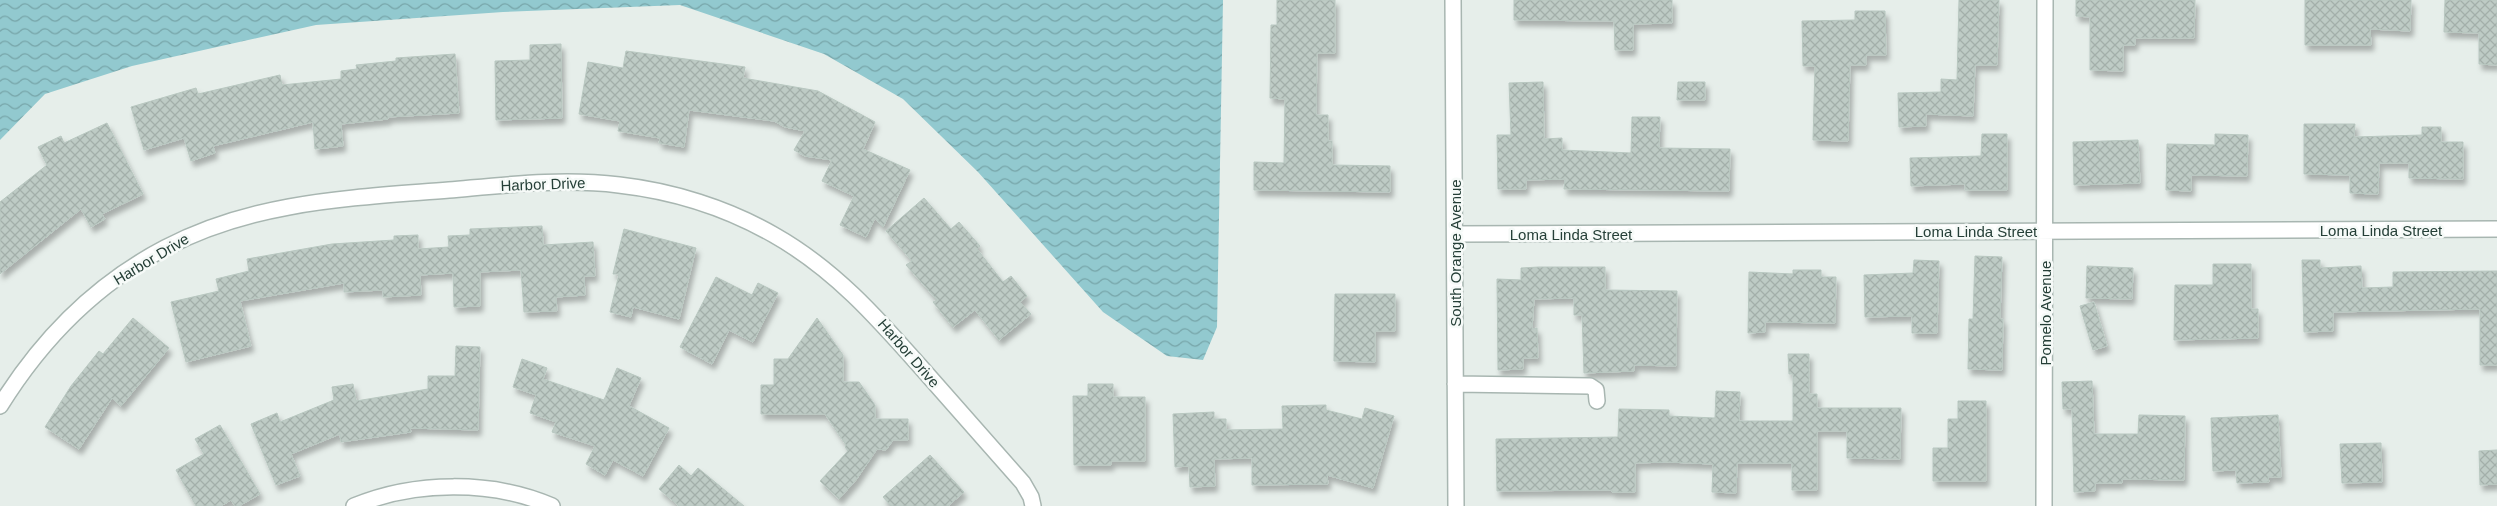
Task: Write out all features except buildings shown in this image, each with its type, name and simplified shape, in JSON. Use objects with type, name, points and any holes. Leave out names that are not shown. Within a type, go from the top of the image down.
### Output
[{"type":"street","name":"South Orange Avenue","points":[[1453,0],[1456,506]]},
{"type":"street","name":"Pomelo Avenue","points":[[2044,506],[2045,0]]},
{"type":"street","name":"Harbor Drive","points":[[0,406],[40,350],[65,321],[96,293],[130,268],[164,248],[225,222],[287,206],[331,200],[556,181],[620,185],[685,198],[744,220],[799,250],[833,275],[869,307],[1023,483],[1033,506]]},
{"type":"street","name":"Loma Linda Street","points":[[1455,234],[2497,230]]},
{"type":"street","points":[[1455,384],[1590,386],[1596,390],[1597,401]]},
{"type":"street","points":[[354,506],[401,494],[440,487],[466,486],[531,497],[552,506]]},
{"type":"water","points":[[0,0],[1223,0],[1217,327],[1203,360],[1167,356],[1103,312],[978,172],[903,99],[824,54],[680,5],[503,12],[316,25],[132,66],[45,94],[0,140]]}]
